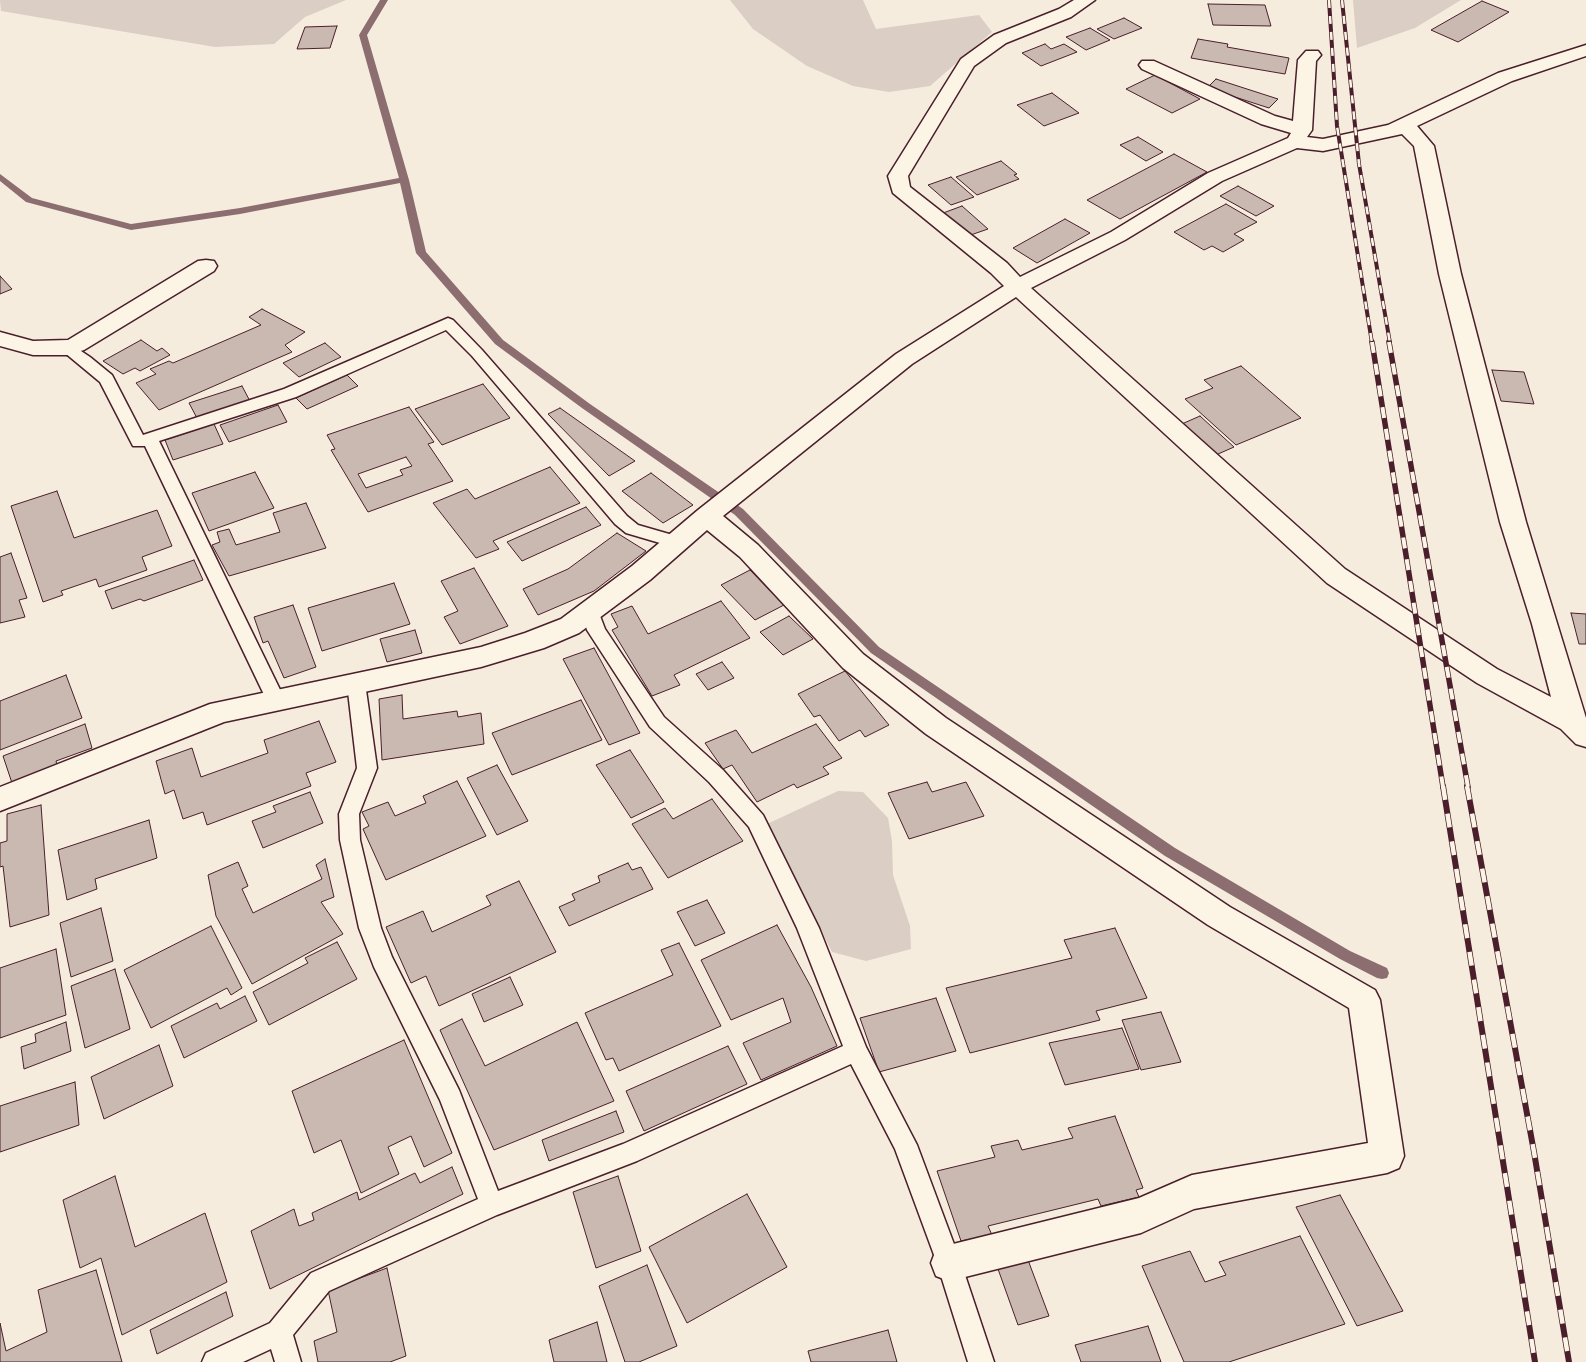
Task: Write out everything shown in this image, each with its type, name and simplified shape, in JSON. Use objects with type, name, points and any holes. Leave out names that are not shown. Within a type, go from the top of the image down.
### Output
[{"type":"street","points":[[1086,0],[1065,13],[1000,39],[967,63],[898,176],[900,189],[999,268],[1017,287],[1336,576],[1487,676],[1579,729]]},
{"type":"street","points":[[1148,65],[1323,146],[1404,126],[1505,77],[1586,50]]},
{"type":"street","points":[[1298,136],[1308,60],[1312,55]]},
{"type":"street","points":[[1404,126],[1416,135],[1424,146],[1450,274],[1513,522],[1579,729]]},
{"type":"street","points":[[0,799],[220,712],[481,657],[543,637],[570,626],[591,613],[737,492],[904,360],[1017,287],[1118,236],[1215,177],[1298,136]]},
{"type":"street","points":[[0,339],[33,348],[67,348],[84,341],[206,266]]},
{"type":"street","points":[[710,514],[749,551],[853,661],[936,726],[1219,916],[1364,1000],[1387,1156],[1192,1192],[1142,1215],[949,1263]]},
{"type":"lane","points":[[67,348],[85,360],[106,379],[139,442],[290,393],[448,323],[477,353],[620,520],[632,529],[677,542]]},
{"type":"lane","points":[[150,439],[276,700]]},
{"type":"lane","points":[[591,613],[596,630],[656,722],[727,787],[756,821],[808,928],[856,1051],[905,1145],[949,1263],[981,1362]]},
{"type":"lane","points":[[356,683],[367,768],[349,814],[350,840],[370,928],[382,960],[422,1035],[451,1098],[492,1206]]},
{"type":"lane","points":[[215,1362],[279,1332],[320,1282],[492,1206],[629,1153],[856,1051]]},
{"type":"lane","points":[[279,1332],[288,1362]]},
{"type":"shaded area","points":[[0,0],[346,0],[305,17],[274,44],[215,47],[1,11]]},
{"type":"shaded area","points":[[730,0],[863,0],[876,29],[979,15],[992,32],[930,86],[889,92],[853,86],[807,66],[753,29]]},
{"type":"shaded area","points":[[1353,0],[1461,0],[1415,28],[1357,48]]},
{"type":"shaded area","points":[[838,791],[863,792],[888,818],[892,841],[893,875],[910,926],[911,949],[866,961],[832,952],[767,824]]},
{"type":"building","points":[[1482,1],[1509,12],[1458,42],[1431,30]]},
{"type":"building","points":[[1208,4],[1265,5],[1271,26],[1213,25]]},
{"type":"building","points":[[1124,18],[1142,28],[1114,39],[1097,29]]},
{"type":"building","points":[[337,26],[330,48],[297,49],[305,27]]},
{"type":"building","points":[[1090,28],[1110,40],[1086,50],[1066,37]]},
{"type":"building","points":[[1198,39],[1228,44],[1227,47],[1289,58],[1285,74],[1191,58]]},
{"type":"building","points":[[1045,44],[1051,49],[1064,44],[1077,52],[1041,66],[1022,53]]},
{"type":"building","points":[[1155,75],[1200,99],[1172,113],[1126,89]]},
{"type":"building","points":[[1216,79],[1278,99],[1269,108],[1207,88]]},
{"type":"building","points":[[1052,93],[1079,113],[1044,126],[1017,105]]},
{"type":"building","points":[[1138,137],[1163,152],[1146,161],[1120,145]]},
{"type":"building","points":[[1174,154],[1207,172],[1120,219],[1087,200]]},
{"type":"building","points":[[1001,161],[1017,174],[1014,175],[1019,179],[977,195],[956,177]]},
{"type":"building","points":[[951,177],[974,197],[951,205],[928,185]]},
{"type":"building","points":[[1238,186],[1274,206],[1256,216],[1220,196]]},
{"type":"building","points":[[1226,204],[1257,222],[1234,234],[1244,240],[1223,252],[1212,246],[1204,250],[1174,232]]},
{"type":"building","points":[[962,206],[988,229],[962,238],[935,216]]},
{"type":"building","points":[[1065,219],[1090,233],[1037,263],[1013,248]]},
{"type":"building","points":[[0,276],[12,289],[0,294]]},
{"type":"building","points":[[262,309],[305,332],[285,345],[292,352],[159,410],[136,383],[156,374],[150,369],[169,361],[173,363],[261,325],[249,317]]},
{"type":"building","points":[[141,340],[157,351],[162,348],[170,355],[140,371],[135,368],[123,374],[103,361]]},
{"type":"building","points":[[325,343],[341,357],[299,377],[283,363]]},
{"type":"building","points":[[1241,366],[1301,418],[1236,445],[1185,399],[1213,388],[1204,380]]},
{"type":"building","points":[[1492,370],[1524,372],[1534,404],[1501,401]]},
{"type":"building","points":[[347,375],[358,386],[307,409],[296,398]]},
{"type":"building","points":[[483,384],[510,418],[442,445],[415,409]]},
{"type":"building","points":[[242,386],[252,405],[199,422],[189,403]]},
{"type":"building","points":[[278,405],[287,422],[229,442],[220,425]]},
{"type":"building","points":[[409,407],[434,442],[428,444],[453,481],[368,512],[331,450],[335,449],[327,435]],"holes":[[[406,457],[412,466],[400,470],[403,475],[366,488],[358,474]]]},
{"type":"building","points":[[560,408],[635,461],[609,476],[548,414]]},
{"type":"building","points":[[1200,416],[1234,447],[1209,458],[1175,427]]},
{"type":"building","points":[[214,424],[223,444],[173,460],[165,440]]},
{"type":"building","points":[[550,467],[580,503],[493,541],[499,549],[476,558],[433,503],[467,489],[475,499]]},
{"type":"building","points":[[255,472],[274,508],[209,531],[192,493]]},
{"type":"building","points":[[651,473],[693,505],[663,523],[622,491]]},
{"type":"building","points":[[57,491],[74,538],[157,510],[172,546],[142,557],[147,570],[99,587],[96,579],[61,591],[63,595],[43,602],[11,506]]},
{"type":"building","points":[[306,503],[326,548],[229,576],[212,545],[220,542],[217,532],[229,529],[236,545],[280,532],[273,513]]},
{"type":"building","points":[[586,507],[601,525],[522,561],[507,542]]},
{"type":"building","points":[[617,533],[646,551],[594,591],[538,615],[523,589],[568,569]]},
{"type":"building","points":[[11,553],[27,598],[19,600],[25,617],[0,623],[0,557]]},
{"type":"building","points":[[194,560],[203,580],[144,601],[140,599],[112,609],[105,591]]},
{"type":"building","points":[[474,568],[508,626],[460,644],[444,617],[458,611],[441,581]]},
{"type":"building","points":[[750,570],[784,605],[755,620],[721,585]]},
{"type":"building","points":[[394,583],[410,624],[322,651],[308,608]]},
{"type":"building","points":[[721,601],[750,638],[674,675],[680,685],[652,696],[612,630],[618,627],[611,614],[632,606],[648,634]]},
{"type":"building","points":[[293,605],[316,667],[284,678],[268,641],[263,643],[254,617]]},
{"type":"building","points":[[1571,613],[1586,614],[1586,644],[1579,644]]},
{"type":"building","points":[[789,616],[813,639],[783,655],[760,632]]},
{"type":"building","points":[[415,630],[422,653],[387,662],[380,639]]},
{"type":"building","points":[[594,648],[640,733],[609,745],[563,659]]},
{"type":"building","points":[[722,662],[734,678],[708,690],[696,674]]},
{"type":"building","points":[[845,671],[889,725],[865,737],[860,730],[839,741],[820,715],[814,717],[798,694]]},
{"type":"building","points":[[66,675],[82,718],[0,750],[0,701]]},
{"type":"building","points":[[402,695],[403,719],[457,711],[458,717],[481,713],[484,744],[382,760],[379,699]]},
{"type":"building","points":[[581,700],[602,740],[512,775],[492,733]]},
{"type":"building","points":[[319,721],[336,762],[306,773],[311,786],[207,825],[203,812],[183,819],[174,790],[165,794],[156,761],[192,748],[201,777],[268,753],[264,740]]},
{"type":"building","points":[[85,724],[92,748],[56,761],[57,765],[12,783],[3,756]]},
{"type":"building","points":[[816,724],[842,758],[823,767],[829,774],[797,788],[794,784],[757,802],[732,765],[723,769],[705,743],[736,730],[752,753]]},
{"type":"building","points":[[630,750],[664,802],[631,818],[596,765]]},
{"type":"building","points":[[497,765],[528,821],[497,835],[467,778]]},
{"type":"building","points":[[457,781],[486,836],[386,880],[363,829],[369,826],[362,812],[388,802],[395,816],[426,803],[423,796]]},
{"type":"building","points":[[927,782],[932,792],[966,782],[984,816],[909,839],[888,793]]},
{"type":"building","points":[[310,792],[323,823],[263,848],[252,821],[276,812],[273,806]]},
{"type":"building","points":[[712,799],[743,841],[668,878],[632,824],[665,808],[673,819]]},
{"type":"building","points":[[41,805],[49,915],[10,927],[3,866],[0,867],[0,843],[7,841],[7,814]]},
{"type":"building","points":[[149,820],[157,858],[95,879],[97,889],[67,900],[58,850]]},
{"type":"building","points":[[325,859],[334,897],[321,902],[343,934],[252,984],[216,916],[208,875],[238,862],[248,886],[242,889],[253,913],[322,879],[316,865]]},
{"type":"building","points":[[628,863],[632,870],[641,867],[653,889],[569,926],[559,907],[575,900],[572,894],[600,882],[598,876]]},
{"type":"building","points":[[519,881],[556,952],[439,1006],[426,976],[411,983],[386,927],[423,911],[432,932],[491,905],[486,896]]},
{"type":"building","points":[[707,900],[725,933],[695,946],[677,912]]},
{"type":"building","points":[[101,908],[113,961],[71,977],[60,923]]},
{"type":"building","points":[[777,925],[811,987],[837,1046],[761,1080],[743,1043],[791,1022],[783,998],[731,1020],[701,960]]},
{"type":"building","points":[[211,926],[242,988],[231,995],[227,988],[151,1028],[124,970]]},
{"type":"building","points":[[1115,928],[1147,998],[1096,1011],[1100,1020],[970,1053],[946,988],[1072,958],[1064,940]]},
{"type":"building","points":[[337,942],[357,979],[269,1025],[253,992],[308,963],[305,958]]},
{"type":"building","points":[[679,943],[721,1026],[619,1071],[613,1058],[606,1060],[585,1013],[673,975],[661,950]]},
{"type":"building","points":[[56,949],[66,1015],[0,1038],[0,968]]},
{"type":"building","points":[[115,969],[130,1029],[85,1048],[71,986]]},
{"type":"building","points":[[510,977],[523,1005],[484,1022],[472,994]]},
{"type":"building","points":[[245,996],[257,1021],[184,1058],[171,1026],[217,1003],[220,1009]]},
{"type":"building","points":[[936,998],[956,1051],[879,1072],[860,1018]]},
{"type":"building","points":[[1161,1012],[1181,1062],[1141,1070],[1122,1020]]},
{"type":"building","points":[[462,1019],[485,1066],[577,1022],[614,1101],[494,1150],[440,1030]]},
{"type":"building","points":[[66,1022],[71,1051],[24,1069],[21,1047],[36,1042],[35,1034]]},
{"type":"building","points":[[1122,1028],[1139,1069],[1065,1085],[1049,1043]]},
{"type":"building","points":[[404,1040],[452,1153],[424,1167],[411,1136],[388,1147],[399,1174],[361,1193],[341,1140],[314,1153],[292,1091]]},
{"type":"building","points":[[159,1045],[173,1086],[104,1119],[91,1077]]},
{"type":"building","points":[[728,1046],[747,1084],[644,1131],[626,1091]]},
{"type":"building","points":[[75,1082],[79,1125],[0,1152],[0,1106]]},
{"type":"building","points":[[616,1111],[624,1132],[549,1161],[542,1140]]},
{"type":"building","points":[[1115,1116],[1143,1188],[1136,1190],[1139,1197],[1101,1206],[1098,1199],[988,1226],[992,1235],[961,1241],[937,1171],[995,1157],[991,1146],[1018,1140],[1022,1150],[1073,1138],[1068,1128]]},
{"type":"building","points":[[452,1167],[463,1194],[270,1289],[251,1231],[294,1209],[299,1226],[314,1220],[312,1213],[357,1192],[359,1200],[415,1173],[420,1183]]},
{"type":"building","points":[[115,1176],[135,1247],[205,1213],[227,1282],[122,1335],[101,1258],[80,1268],[63,1200]]},
{"type":"building","points":[[618,1176],[641,1251],[596,1268],[573,1192]]},
{"type":"building","points":[[747,1194],[787,1267],[687,1323],[649,1247]]},
{"type":"building","points":[[1340,1195],[1403,1311],[1357,1326],[1296,1207]]},
{"type":"building","points":[[1300,1236],[1345,1324],[1229,1362],[1184,1362],[1142,1266],[1190,1251],[1205,1282],[1226,1275],[1219,1262]]},
{"type":"building","points":[[1028,1260],[1049,1316],[1018,1325],[998,1269]]},
{"type":"building","points":[[647,1265],[677,1346],[639,1362],[625,1362],[599,1286]]},
{"type":"building","points":[[387,1268],[406,1356],[390,1362],[318,1362],[314,1341],[337,1332],[328,1290]]},
{"type":"building","points":[[96,1270],[122,1362],[0,1362],[0,1323],[6,1351],[47,1332],[38,1290]]},
{"type":"building","points":[[226,1292],[233,1316],[157,1354],[150,1330]]},
{"type":"building","points":[[597,1322],[607,1362],[554,1362],[549,1340]]},
{"type":"building","points":[[1148,1326],[1161,1362],[1081,1362],[1075,1345]]},
{"type":"building","points":[[888,1330],[897,1362],[811,1362],[808,1351]]},
{"type":"waterway","points":[[384,0],[363,35],[404,180]]},
{"type":"waterway","points":[[0,177],[29,200],[131,227],[240,211],[404,180]]},
{"type":"waterway","points":[[404,180],[421,253],[499,342],[586,406],[739,512],[875,650],[1170,852],[1345,955],[1382,973]]},
{"type":"railway","points":[[1329,0],[1337,126],[1372,343]]},
{"type":"railway","points":[[1342,0],[1359,164],[1390,343]]},
{"type":"railway","points":[[1372,342],[1443,787]]},
{"type":"railway","points":[[1389,342],[1468,787]]},
{"type":"railway","points":[[1443,786],[1535,1362]]},
{"type":"railway","points":[[1467,786],[1534,1152],[1569,1362]]}]
